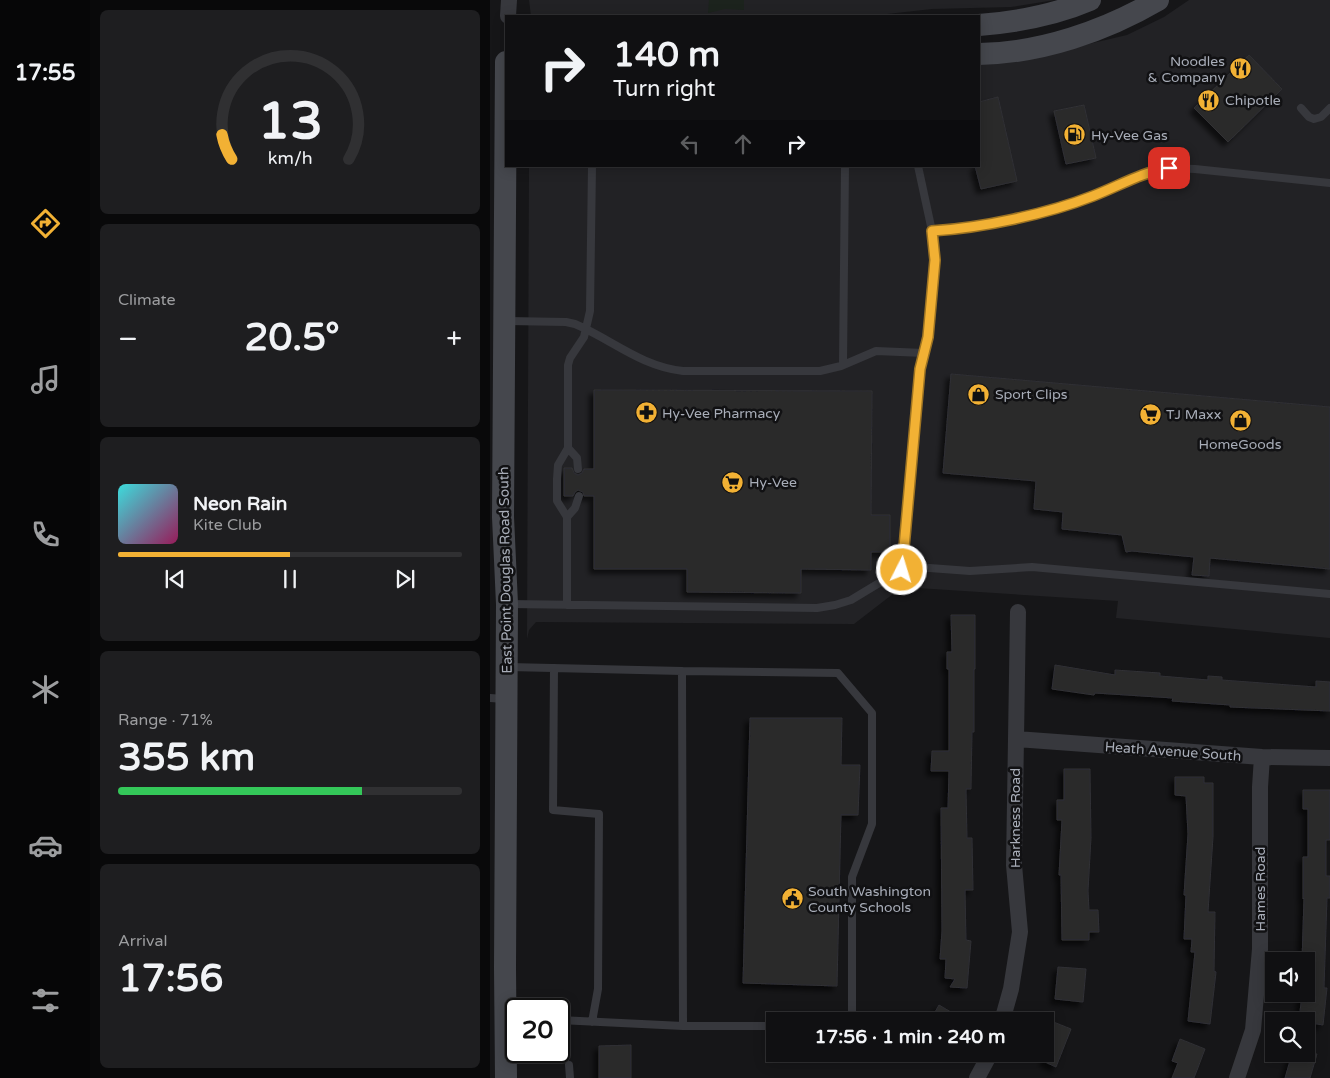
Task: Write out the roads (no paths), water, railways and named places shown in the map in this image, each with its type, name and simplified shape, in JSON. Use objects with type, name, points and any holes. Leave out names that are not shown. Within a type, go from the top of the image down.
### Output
[{"type":"street","points":[[508,15],[509,0]]},
{"type":"street","points":[[980,25],[1041,16],[1090,0]]},
{"type":"street","points":[[980,54],[1035,48],[1078,36],[1128,16],[1158,0]]},
{"type":"street","name":"East Point Douglas Road South","points":[[505,167],[500,517],[508,604],[507,667],[498,698],[510,998]]},
{"type":"street","points":[[505,190],[511,167]]},
{"type":"street","name":"Harkness Road","points":[[1004,1012],[1011,988],[1020,932],[1014,865],[1018,612]]},
{"type":"street","name":"Heath Avenue South","points":[[1016,739],[1262,758],[1330,758]]},
{"type":"street","name":"Hames Road","points":[[1238,1078],[1253,1030],[1260,949],[1260,787],[1262,758]]},
{"type":"street","points":[[977,1078],[986,1062]]},
{"type":"street","name":"East Point Douglas Road South","points":[[506,1078],[507,1063]]},
{"type":"lane","points":[[1301,108],[1309,118],[1314,120],[1321,117],[1330,108]]},
{"type":"lane","points":[[567,605],[567,517],[558,501],[557,468],[559,461],[568,448],[568,365],[571,356],[582,340],[591,305],[592,167]]},
{"type":"lane","points":[[843,366],[845,167]]},
{"type":"lane","points":[[902,570],[920,369],[928,337],[935,260],[932,231],[918,167]]},
{"type":"lane","points":[[932,231],[963,228],[1052,209],[1094,196],[1147,173],[1169,168],[1330,182]]},
{"type":"lane","points":[[504,321],[566,322],[586,329],[644,361],[674,370],[820,371],[843,366],[876,351],[924,353]]},
{"type":"lane","points":[[568,448],[577,458],[578,468]]},
{"type":"lane","points":[[567,517],[575,508],[579,496]]},
{"type":"lane","points":[[508,604],[823,608],[851,600],[902,570],[919,567],[975,572],[1032,567],[1330,594]]},
{"type":"lane","points":[[507,667],[838,673],[872,713],[872,824],[852,877],[852,1012]]},
{"type":"lane","points":[[554,668],[553,810],[600,814],[598,989],[592,1022]]},
{"type":"lane","points":[[682,671],[683,1026]]},
{"type":"lane","points":[[570,1021],[683,1026],[766,1026]]},
{"type":"lane","points":[[569,1065],[570,1078]]},
{"type":"place","name":"Noodles & Company","points":[[1241,69]]},
{"type":"place","name":"Chipotle","points":[[1209,100]]},
{"type":"place","name":"Hy-Vee Gas","points":[[1075,135]]},
{"type":"place","name":"Sport Clips","points":[[979,394]]},
{"type":"place","name":"Hy-Vee Pharmacy","points":[[646,413]]},
{"type":"place","name":"TJ Maxx","points":[[1150,414]]},
{"type":"place","name":"HomeGoods","points":[[1240,421]]},
{"type":"place","name":"Hy-Vee","points":[[733,482]]},
{"type":"place","name":"South Washington County Schools","points":[[792,899]]}]
